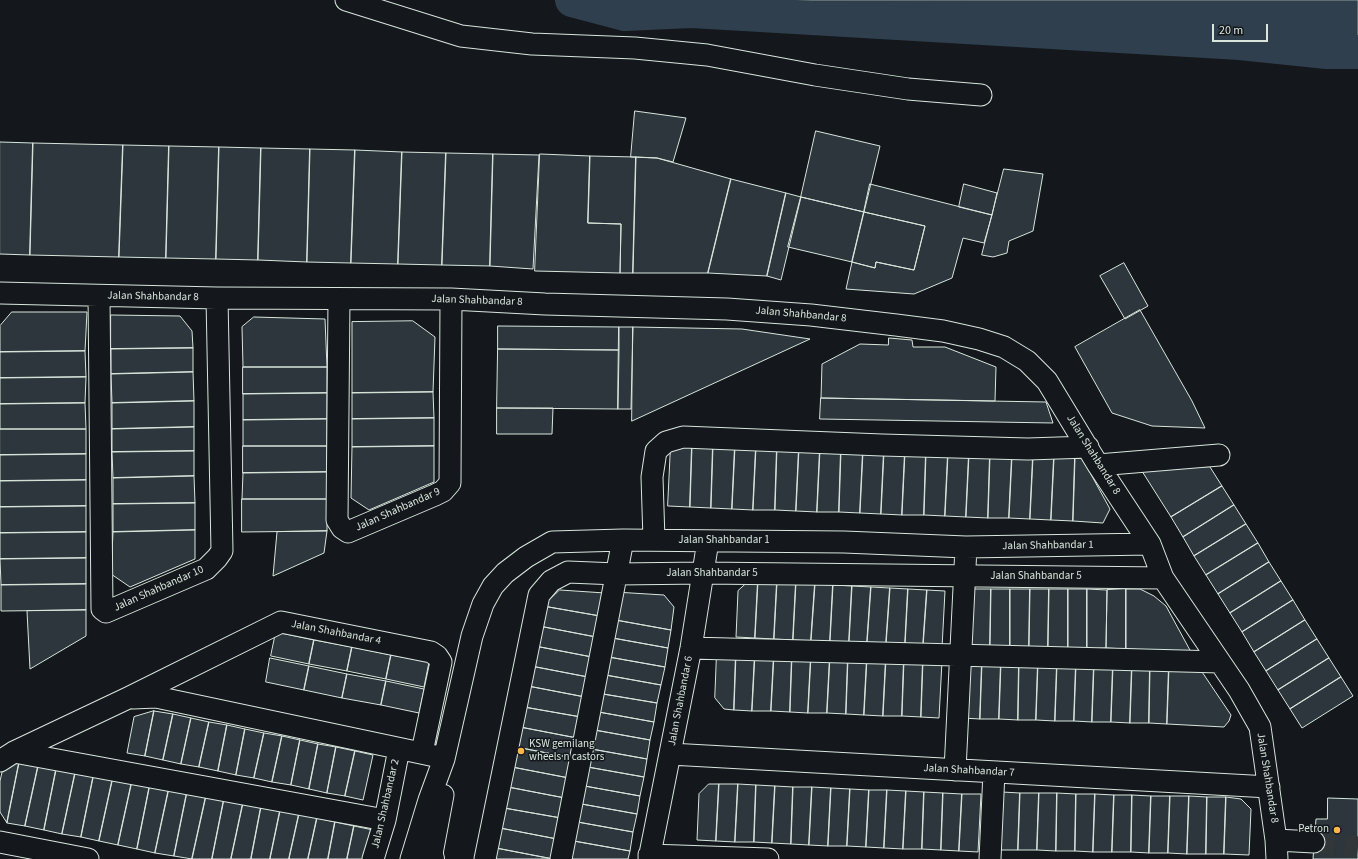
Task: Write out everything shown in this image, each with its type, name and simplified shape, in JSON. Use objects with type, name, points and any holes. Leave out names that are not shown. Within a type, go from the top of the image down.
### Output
[{"type":"street","points":[[346,0],[461,36],[532,44],[635,48],[707,55],[815,75],[908,89],[982,95]]},
{"type":"street","name":"Jalan Shahbandar 8","points":[[0,293],[217,298],[450,299],[545,304],[727,309],[811,315],[920,328],[979,339],[1004,347],[1027,361],[1047,381],[1098,465],[1150,544],[1163,578],[1239,690],[1260,727],[1276,850]]},
{"type":"street","name":"Jalan Shahbandar 10","points":[[99,296],[102,609],[106,612],[206,568],[222,551],[217,298]]},
{"type":"street","name":"Jalan Shahbandar 9","points":[[339,299],[338,520],[342,528],[348,532],[435,495],[443,491],[450,483],[450,299]]},
{"type":"street","points":[[654,540],[652,477],[656,451],[666,442],[683,437],[882,445],[1020,448],[1088,447]]},
{"type":"street","points":[[1098,465],[1219,455]]},
{"type":"street","points":[[561,859],[624,540]]},
{"type":"street","name":"Jalan Shahbandar 1","points":[[427,858],[442,798],[444,759],[472,636],[483,604],[493,586],[505,574],[526,557],[552,542],[654,540],[844,542],[966,547],[1150,544]]},
{"type":"street","name":"Jalan Shahbandar 6","points":[[649,857],[691,648],[708,541]]},
{"type":"street","points":[[955,770],[966,547]]},
{"type":"street","name":"Jalan Shahbandar 5","points":[[485,859],[539,595],[551,581],[568,572],[617,574],[704,573],[1163,578]]},
{"type":"street","name":"Jalan Shahbandar 4","points":[[7,757],[281,622],[431,652],[437,656],[441,662],[422,752]]},
{"type":"street","points":[[691,648],[1220,662]]},
{"type":"street","name":"Jalan Shahbandar 4","points":[[128,698],[156,697],[422,752],[444,759]]},
{"type":"street","name":"Jalan Shahbandar 2","points":[[373,859],[385,820],[399,748]]},
{"type":"street","name":"Jalan Shahbandar 7","points":[[670,754],[1269,787]]},
{"type":"street","points":[[7,757],[385,820]]},
{"type":"street","points":[[990,859],[994,772]]},
{"type":"street","points":[[0,842],[88,859]]},
{"type":"street","points":[[1276,850],[1314,842]]},
{"type":"street","points":[[649,857],[768,859]]},
{"type":"water","points":[[572,0],[1358,0],[1358,52],[1327,52],[1240,43],[692,11],[625,14]]},
{"type":"building","points":[[635,111],[686,118],[673,162],[657,158],[631,157]]},
{"type":"building","points":[[816,131],[880,146],[864,212],[801,197]]},
{"type":"building","points":[[0,142],[33,143],[30,255],[0,254]]},
{"type":"building","points":[[33,143],[123,145],[119,257],[30,255]]},
{"type":"building","points":[[123,145],[169,146],[166,258],[119,257]]},
{"type":"building","points":[[169,146],[219,147],[216,259],[166,258]]},
{"type":"building","points":[[219,147],[261,148],[258,260],[216,259]]},
{"type":"building","points":[[261,148],[310,149],[307,262],[258,260]]},
{"type":"building","points":[[310,149],[355,150],[351,263],[307,262]]},
{"type":"building","points":[[355,150],[402,152],[398,264],[351,263]]},
{"type":"building","points":[[402,152],[446,153],[442,265],[398,264]]},
{"type":"building","points":[[446,153],[493,154],[490,266],[442,265]]},
{"type":"building","points":[[493,154],[539,155],[533,269],[490,266]]},
{"type":"building","points":[[540,154],[590,156],[588,223],[621,224],[620,273],[535,271]]},
{"type":"building","points":[[590,156],[636,157],[633,273],[620,273],[621,224],[588,223]]},
{"type":"building","points":[[636,157],[657,158],[731,179],[708,273],[633,273]]},
{"type":"building","points":[[1004,169],[1043,174],[1033,231],[1009,241],[1007,253],[993,257],[982,255]]},
{"type":"building","points":[[731,179],[786,193],[767,276],[708,273]]},
{"type":"building","points":[[870,184],[992,215],[984,243],[963,238],[952,278],[914,294],[846,289],[852,262],[875,268],[876,262],[914,270],[925,226],[864,212]]},
{"type":"building","points":[[964,184],[997,193],[992,215],[959,207]]},
{"type":"building","points":[[786,193],[801,197],[781,280],[767,276]]},
{"type":"building","points":[[801,197],[864,212],[852,262],[788,247]]},
{"type":"building","points":[[864,212],[925,226],[914,270],[876,262],[875,268],[852,262]]},
{"type":"building","points":[[1124,263],[1148,306],[1125,319],[1100,276]]},
{"type":"building","points":[[1140,310],[1192,401],[1205,428],[1152,426],[1112,413],[1075,347]]},
{"type":"building","points":[[12,312],[87,312],[85,351],[0,352],[0,326]]},
{"type":"building","points":[[111,315],[180,316],[192,331],[193,348],[111,349]]},
{"type":"building","points":[[254,317],[325,319],[327,367],[243,367],[242,327]]},
{"type":"building","points":[[413,321],[435,337],[433,392],[352,393],[352,322]]},
{"type":"building","points":[[498,326],[619,327],[619,350],[498,349]]},
{"type":"building","points":[[619,327],[633,327],[631,409],[618,409]]},
{"type":"building","points":[[633,327],[742,329],[810,339],[632,421]]},
{"type":"building","points":[[889,338],[912,340],[913,347],[945,347],[996,367],[995,401],[821,398],[822,364],[860,344],[888,345]]},
{"type":"building","points":[[193,348],[193,372],[111,374],[111,349]]},
{"type":"building","points":[[498,349],[619,350],[618,409],[497,408]]},
{"type":"building","points":[[85,351],[86,377],[0,378],[0,352]]},
{"type":"building","points":[[243,367],[327,367],[327,393],[243,394]]},
{"type":"building","points":[[193,372],[194,401],[112,403],[111,374]]},
{"type":"building","points":[[86,377],[85,403],[0,404],[0,378]]},
{"type":"building","points":[[433,392],[434,418],[352,419],[352,393]]},
{"type":"building","points":[[327,393],[327,419],[243,420],[243,394]]},
{"type":"building","points":[[821,398],[1046,402],[1053,423],[820,419]]},
{"type":"building","points":[[194,401],[194,427],[112,429],[112,403]]},
{"type":"building","points":[[85,403],[86,429],[0,429],[0,404]]},
{"type":"building","points":[[497,408],[553,408],[552,434],[497,434]]},
{"type":"building","points":[[434,418],[434,446],[352,447],[352,419]]},
{"type":"building","points":[[327,419],[327,446],[243,446],[243,420]]},
{"type":"building","points":[[194,427],[194,451],[112,452],[112,429]]},
{"type":"building","points":[[0,429],[86,429],[86,454],[0,455]]},
{"type":"building","points":[[671,444],[692,445],[690,507],[668,506]]},
{"type":"building","points":[[692,445],[713,445],[711,508],[690,507]]},
{"type":"building","points":[[713,445],[735,446],[732,509],[711,508]]},
{"type":"building","points":[[243,446],[327,446],[327,472],[243,473]]},
{"type":"building","points":[[434,446],[434,482],[369,510],[351,498],[352,447]]},
{"type":"building","points":[[735,446],[756,447],[753,510],[732,509]]},
{"type":"building","points":[[756,447],[777,447],[775,510],[753,510]]},
{"type":"building","points":[[777,447],[799,448],[796,511],[775,510]]},
{"type":"building","points":[[799,448],[820,449],[817,512],[796,511]]},
{"type":"building","points":[[820,449],[841,450],[839,512],[817,512]]},
{"type":"building","points":[[841,450],[863,451],[860,513],[839,512]]},
{"type":"building","points":[[194,451],[194,476],[113,478],[112,452]]},
{"type":"building","points":[[863,451],[884,451],[881,514],[860,513]]},
{"type":"building","points":[[884,451],[905,452],[902,515],[881,514]]},
{"type":"building","points":[[905,452],[926,453],[924,515],[902,515]]},
{"type":"building","points":[[926,453],[948,454],[945,516],[924,515]]},
{"type":"building","points":[[86,454],[86,480],[0,481],[0,455]]},
{"type":"building","points":[[948,454],[969,454],[966,517],[945,516]]},
{"type":"building","points":[[969,454],[990,455],[988,518],[966,517]]},
{"type":"building","points":[[990,455],[1012,456],[1009,518],[988,518]]},
{"type":"building","points":[[1012,456],[1033,457],[1030,519],[1009,518]]},
{"type":"building","points":[[1033,457],[1054,458],[1051,520],[1030,519]]},
{"type":"building","points":[[1054,458],[1075,458],[1073,521],[1051,520]]},
{"type":"building","points":[[1075,458],[1082,458],[1110,509],[1103,523],[1073,521]]},
{"type":"building","points":[[1210,467],[1222,486],[1171,517],[1140,468]]},
{"type":"building","points":[[327,472],[327,499],[242,499],[243,473]]},
{"type":"building","points":[[194,476],[195,503],[113,504],[113,478]]},
{"type":"building","points":[[86,480],[86,506],[0,507],[0,481]]},
{"type":"building","points":[[1222,486],[1234,505],[1183,537],[1171,517]]},
{"type":"building","points":[[242,499],[327,499],[327,531],[242,532]]},
{"type":"building","points":[[195,503],[195,530],[113,532],[113,504]]},
{"type":"building","points":[[1234,505],[1246,524],[1194,556],[1183,537]]},
{"type":"building","points":[[86,506],[86,532],[0,533],[0,507]]},
{"type":"building","points":[[1246,524],[1258,543],[1206,575],[1194,556]]},
{"type":"building","points":[[195,530],[195,559],[130,587],[111,574],[113,532]]},
{"type":"building","points":[[327,531],[324,553],[273,576],[277,532]]},
{"type":"building","points":[[86,532],[86,558],[0,559],[0,533]]},
{"type":"building","points":[[1258,543],[1269,562],[1218,594],[1206,575]]},
{"type":"building","points":[[86,558],[86,584],[1,585],[0,559]]},
{"type":"building","points":[[1269,562],[1281,581],[1230,613],[1218,594]]},
{"type":"building","points":[[749,581],[758,581],[755,638],[736,637],[738,591]]},
{"type":"building","points":[[758,581],[777,582],[774,639],[755,638]]},
{"type":"building","points":[[1281,581],[1293,600],[1242,632],[1230,613]]},
{"type":"building","points":[[777,582],[796,582],[793,640],[774,639]]},
{"type":"building","points":[[796,582],[815,584],[811,641],[793,640]]},
{"type":"building","points":[[86,584],[86,610],[1,611],[1,585]]},
{"type":"building","points":[[815,584],[833,585],[830,642],[811,641]]},
{"type":"building","points":[[833,585],[852,586],[849,643],[830,642]]},
{"type":"building","points":[[852,586],[871,587],[867,644],[849,643]]},
{"type":"building","points":[[871,587],[890,588],[886,645],[867,644]]},
{"type":"building","points":[[890,588],[908,589],[905,646],[886,645]]},
{"type":"building","points":[[908,589],[927,590],[923,647],[905,646]]},
{"type":"building","points":[[972,589],[991,589],[990,648],[971,648]]},
{"type":"building","points":[[991,589],[1010,589],[1010,648],[990,648]]},
{"type":"building","points":[[1010,589],[1030,589],[1029,648],[1010,648]]},
{"type":"building","points":[[1030,589],[1049,589],[1048,648],[1029,648]]},
{"type":"building","points":[[1049,589],[1068,589],[1068,649],[1048,648]]},
{"type":"building","points":[[1068,589],[1087,589],[1087,649],[1068,649]]},
{"type":"building","points":[[1087,589],[1107,590],[1106,648],[1087,649]]},
{"type":"building","points":[[1126,589],[1126,649],[1106,648],[1107,590]]},
{"type":"building","points":[[1126,589],[1140,589],[1154,596],[1166,606],[1191,652],[1126,649]]},
{"type":"building","points":[[560,590],[605,593],[600,616],[543,606]]},
{"type":"building","points":[[927,590],[945,591],[942,648],[923,647]]},
{"type":"building","points":[[615,592],[664,595],[674,607],[671,630],[610,619]]},
{"type":"building","points":[[1293,600],[1305,620],[1254,652],[1242,632]]},
{"type":"building","points":[[543,606],[600,616],[596,637],[539,626]]},
{"type":"building","points":[[86,610],[86,636],[30,669],[27,611]]},
{"type":"building","points":[[610,619],[671,630],[668,648],[607,637]]},
{"type":"building","points":[[1305,620],[1317,639],[1266,671],[1254,652]]},
{"type":"building","points":[[539,626],[596,637],[592,657],[535,646]]},
{"type":"building","points":[[276,632],[314,640],[309,664],[271,656]]},
{"type":"building","points":[[607,637],[668,648],[665,667],[603,656]]},
{"type":"building","points":[[1317,639],[1329,658],[1278,690],[1266,671]]},
{"type":"building","points":[[314,640],[352,647],[347,671],[309,664]]},
{"type":"building","points":[[535,646],[592,657],[588,677],[531,666]]},
{"type":"building","points":[[352,647],[391,655],[386,679],[347,671]]},
{"type":"building","points":[[717,652],[736,653],[734,710],[724,709],[715,698]]},
{"type":"building","points":[[736,653],[755,653],[752,711],[734,710]]},
{"type":"building","points":[[755,653],[774,654],[771,711],[752,711]]},
{"type":"building","points":[[774,654],[792,655],[790,712],[771,711]]},
{"type":"building","points":[[391,655],[429,662],[424,687],[386,679]]},
{"type":"building","points":[[792,655],[811,656],[808,713],[790,712]]},
{"type":"building","points":[[603,656],[665,667],[661,685],[600,674]]},
{"type":"building","points":[[811,656],[830,656],[827,713],[808,713]]},
{"type":"building","points":[[830,656],[848,657],[846,714],[827,713]]},
{"type":"building","points":[[848,657],[867,658],[864,715],[846,714]]},
{"type":"building","points":[[270,658],[309,666],[304,690],[266,682]]},
{"type":"building","points":[[867,658],[886,658],[883,716],[864,715]]},
{"type":"building","points":[[886,658],[904,659],[902,716],[883,716]]},
{"type":"building","points":[[1329,658],[1341,677],[1290,709],[1278,690]]},
{"type":"building","points":[[904,659],[923,660],[921,717],[902,716]]},
{"type":"building","points":[[923,660],[942,661],[939,718],[921,717]]},
{"type":"building","points":[[963,661],[982,662],[980,719],[962,718]]},
{"type":"building","points":[[982,662],[1001,662],[999,719],[980,719]]},
{"type":"building","points":[[1001,662],[1019,663],[1018,720],[999,719]]},
{"type":"building","points":[[1019,663],[1038,663],[1036,720],[1018,720]]},
{"type":"building","points":[[1038,663],[1057,664],[1055,721],[1036,720]]},
{"type":"building","points":[[1057,664],[1076,664],[1074,721],[1055,721]]},
{"type":"building","points":[[1076,664],[1094,664],[1092,722],[1074,721]]},
{"type":"building","points":[[1094,664],[1113,665],[1111,722],[1092,722]]},
{"type":"building","points":[[1113,665],[1132,665],[1130,723],[1111,722]]},
{"type":"building","points":[[1132,665],[1150,666],[1149,723],[1130,723]]},
{"type":"building","points":[[309,666],[347,674],[342,698],[304,690]]},
{"type":"building","points":[[531,666],[588,677],[585,697],[528,686]]},
{"type":"building","points":[[1150,666],[1169,666],[1167,724],[1149,723]]},
{"type":"building","points":[[1169,666],[1198,666],[1231,715],[1229,721],[1224,727],[1167,724]]},
{"type":"building","points":[[347,674],[386,681],[381,705],[342,698]]},
{"type":"building","points":[[600,674],[661,685],[657,703],[597,693]]},
{"type":"building","points":[[1341,677],[1353,696],[1302,728],[1290,709]]},
{"type":"building","points":[[386,681],[424,689],[419,713],[381,705]]},
{"type":"building","points":[[528,686],[585,697],[581,717],[524,707]]},
{"type":"building","points":[[597,693],[657,703],[654,722],[593,711]]},
{"type":"building","points":[[524,707],[581,717],[577,738],[520,727]]},
{"type":"building","points":[[154,711],[173,714],[163,760],[145,756]]},
{"type":"building","points":[[154,711],[145,756],[127,753],[134,717]]},
{"type":"building","points":[[593,711],[654,722],[650,740],[589,729]]},
{"type":"building","points":[[173,714],[191,718],[181,764],[163,760]]},
{"type":"building","points":[[191,718],[209,722],[199,767],[181,764]]},
{"type":"building","points":[[209,722],[227,725],[218,771],[199,767]]},
{"type":"building","points":[[227,725],[245,729],[236,775],[218,771]]},
{"type":"building","points":[[520,727],[577,738],[573,758],[516,747]]},
{"type":"building","points":[[245,729],[264,733],[254,778],[236,775]]},
{"type":"building","points":[[589,729],[650,740],[647,759],[586,748]]},
{"type":"building","points":[[264,733],[282,736],[272,782],[254,778]]},
{"type":"building","points":[[282,736],[300,740],[291,785],[272,782]]},
{"type":"building","points":[[300,740],[318,744],[309,789],[291,785]]},
{"type":"building","points":[[318,744],[336,747],[327,793],[309,789]]},
{"type":"building","points":[[336,747],[355,751],[345,796],[327,793]]},
{"type":"building","points":[[516,747],[573,758],[569,778],[512,767]]},
{"type":"building","points":[[586,748],[647,759],[644,777],[582,766]]},
{"type":"building","points":[[355,751],[373,755],[363,800],[345,796]]},
{"type":"building","points":[[20,758],[7,823],[0,812],[0,781],[3,768]]},
{"type":"building","points":[[20,758],[39,762],[25,826],[7,823]]},
{"type":"building","points":[[39,762],[57,765],[44,830],[25,826]]},
{"type":"building","points":[[57,765],[76,769],[62,834],[44,830]]},
{"type":"building","points":[[582,766],[644,777],[640,796],[579,785]]},
{"type":"building","points":[[512,767],[569,778],[565,798],[508,787]]},
{"type":"building","points":[[76,769],[94,773],[81,837],[62,834]]},
{"type":"building","points":[[94,773],[113,777],[99,841],[81,837]]},
{"type":"building","points":[[113,777],[132,781],[118,845],[99,841]]},
{"type":"building","points":[[132,781],[150,784],[137,849],[118,845]]},
{"type":"building","points":[[150,784],[169,788],[155,853],[137,849]]},
{"type":"building","points":[[709,784],[719,784],[716,841],[697,840],[699,794]]},
{"type":"building","points":[[719,784],[738,784],[735,842],[716,841]]},
{"type":"building","points":[[738,784],[756,785],[754,842],[735,842]]},
{"type":"building","points":[[579,785],[640,796],[637,814],[576,803]]},
{"type":"building","points":[[756,785],[775,786],[772,843],[754,842]]},
{"type":"building","points":[[775,786],[793,787],[791,844],[772,843]]},
{"type":"building","points":[[508,787],[565,798],[561,818],[504,808]]},
{"type":"building","points":[[793,787],[812,787],[809,845],[791,844]]},
{"type":"building","points":[[812,787],[831,788],[828,846],[809,845]]},
{"type":"building","points":[[169,788],[187,792],[174,856],[155,853]]},
{"type":"building","points":[[831,788],[850,789],[847,846],[828,846]]},
{"type":"building","points":[[850,789],[869,790],[866,847],[847,846]]},
{"type":"building","points":[[869,790],[887,790],[884,848],[866,847]]},
{"type":"building","points":[[887,790],[906,791],[903,849],[884,848]]},
{"type":"building","points":[[906,791],[924,792],[922,849],[903,849]]},
{"type":"building","points":[[187,792],[206,796],[192,859],[174,856]]},
{"type":"building","points":[[924,792],[943,793],[941,850],[922,849]]},
{"type":"building","points":[[1002,792],[1020,793],[1018,850],[1000,850]]},
{"type":"building","points":[[943,793],[962,794],[959,851],[941,850]]},
{"type":"building","points":[[1020,793],[1039,793],[1037,850],[1018,850]]},
{"type":"building","points":[[1039,793],[1057,793],[1056,851],[1037,850]]},
{"type":"building","points":[[1057,793],[1076,794],[1075,851],[1056,851]]},
{"type":"building","points":[[962,794],[981,794],[978,852],[959,851]]},
{"type":"building","points":[[1076,794],[1095,794],[1093,852],[1075,851]]},
{"type":"building","points":[[1095,794],[1114,795],[1112,852],[1093,852]]},
{"type":"building","points":[[1114,795],[1132,795],[1131,852],[1112,852]]},
{"type":"building","points":[[1132,795],[1151,796],[1149,853],[1131,852]]},
{"type":"building","points":[[206,796],[224,799],[212,859],[192,859]]},
{"type":"building","points":[[1151,796],[1170,796],[1168,853],[1149,853]]},
{"type":"building","points":[[1170,796],[1189,796],[1187,854],[1168,853]]},
{"type":"building","points":[[1189,796],[1207,797],[1206,854],[1187,854]]},
{"type":"building","points":[[1207,797],[1226,797],[1224,854],[1206,854]]},
{"type":"building","points":[[1226,797],[1241,799],[1251,809],[1249,855],[1224,854]]},
{"type":"building","name":"Petron","points":[[1328,798],[1358,799],[1358,859],[1313,859],[1316,819],[1327,819]]},
{"type":"building","points":[[224,799],[243,803],[231,859],[212,859]]},
{"type":"building","points":[[243,803],[261,807],[251,859],[231,859]]},
{"type":"building","points":[[576,803],[637,814],[633,832],[572,821]]},
{"type":"building","points":[[261,807],[280,811],[270,859],[251,859]]},
{"type":"building","points":[[504,808],[561,818],[557,839],[500,828]]},
{"type":"building","points":[[280,811],[299,814],[289,859],[270,859]]},
{"type":"building","points":[[299,814],[317,818],[308,859],[289,859]]},
{"type":"building","points":[[317,818],[335,822],[328,859],[308,859]]},
{"type":"building","points":[[572,821],[633,832],[630,851],[568,840]]},
{"type":"building","points":[[335,822],[354,826],[347,859],[328,859]]},
{"type":"building","points":[[354,826],[373,830],[366,859],[347,859]]},
{"type":"building","points":[[500,828],[557,839],[553,859],[496,848]]},
{"type":"building","points":[[568,840],[630,851],[628,859],[570,859]]},
{"type":"building","points":[[496,848],[553,859],[494,859]]},
{"type":"waterway","points":[[572,0],[625,14],[692,11],[1240,43],[1327,52],[1358,52]]},
{"type":"tunnel","points":[[1314,842],[1358,847]]},
{"type":"place","name":"KSW gemilang wheels n castors","points":[[521,751]]},
{"type":"place","name":"Petron","points":[[1337,830]]}]
